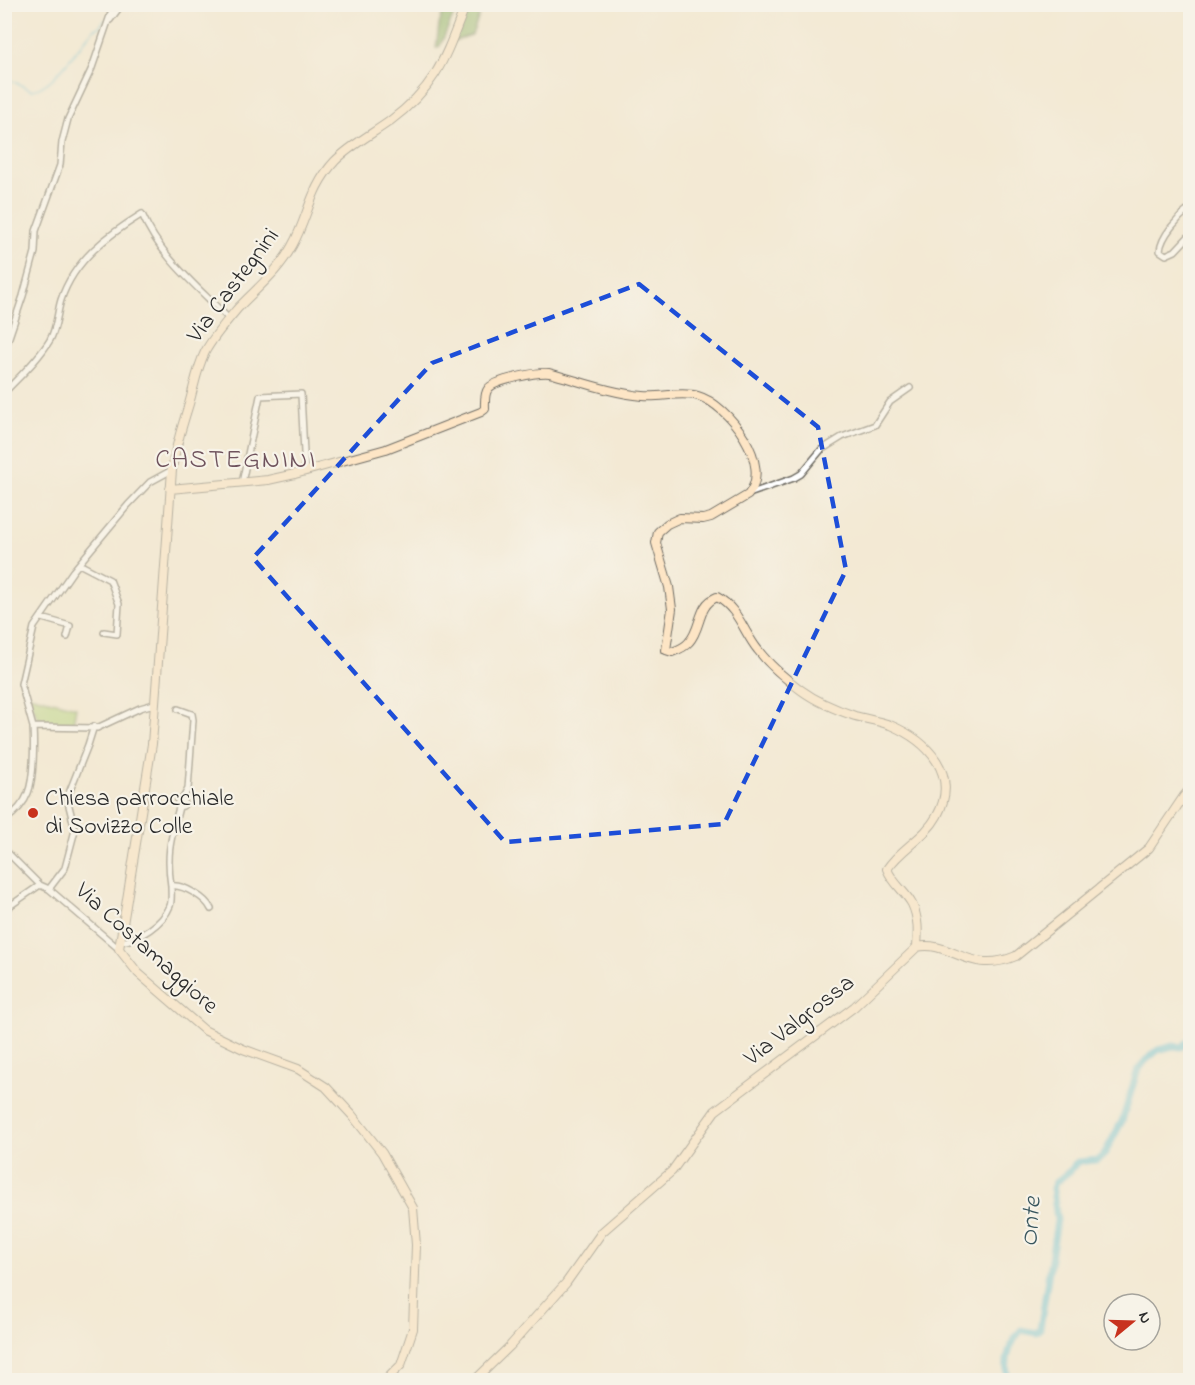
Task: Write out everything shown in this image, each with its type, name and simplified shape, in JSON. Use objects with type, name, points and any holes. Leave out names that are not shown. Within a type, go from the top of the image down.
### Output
[{"type":"street","points":[[4,352],[35,252],[36,231],[60,165],[62,142],[68,119],[92,68],[114,4]]},
{"type":"street","points":[[107,24],[122,4]]},
{"type":"street","name":"Via Castegnini","points":[[120,946],[152,744],[174,452],[206,351],[229,319],[280,265],[293,245],[310,198],[335,162],[401,112],[425,90],[443,63],[466,4]]},
{"type":"street","points":[[1191,208],[1175,224],[1160,245],[1160,251],[1167,255],[1175,251],[1191,235]]},
{"type":"street","points":[[4,393],[50,339],[57,322],[61,300],[74,275],[91,251],[108,236],[142,214],[150,232],[166,255],[229,319]]},
{"type":"street","points":[[170,489],[268,480],[386,449],[481,412],[485,409],[488,388],[495,384],[542,372],[636,395],[653,397],[693,395],[710,402],[734,423],[750,447],[755,470],[748,495]]},
{"type":"street","points":[[910,388],[890,402],[875,425],[842,437],[821,450],[801,474],[748,495],[711,516],[703,519],[680,518],[667,524],[658,532],[656,543],[669,587],[672,609],[666,650],[672,652],[688,644],[694,636],[704,606],[717,597],[726,602],[733,611],[758,651],[803,692],[853,715],[889,725],[907,735],[935,757],[941,768],[944,782],[944,802],[922,836],[893,860],[887,869],[892,880],[911,903],[919,925],[917,947],[928,945],[967,960],[985,963],[1002,962],[1016,956],[1149,848],[1191,789]]},
{"type":"street","points":[[242,483],[260,396],[302,394],[305,472]]},
{"type":"street","points":[[4,821],[16,812],[29,792],[34,747],[33,727],[23,684],[34,627],[79,564],[128,505],[150,482],[172,470]]},
{"type":"street","points":[[79,564],[110,580],[119,604],[117,634],[104,632]]},
{"type":"street","points":[[42,618],[70,626],[67,638]]},
{"type":"street","points":[[33,727],[94,727],[154,704]]},
{"type":"street","points":[[120,946],[133,940],[159,921],[170,906],[169,844],[179,807],[184,805],[182,800],[188,789],[193,720],[192,714],[178,709]]},
{"type":"street","points":[[49,889],[65,868],[75,830],[67,798],[94,727]]},
{"type":"street","points":[[4,849],[40,885]]},
{"type":"street","name":"Via Costamaggiore","points":[[4,910],[40,885],[49,889],[120,946],[138,973],[204,1030],[243,1049],[298,1069],[326,1087],[352,1115],[382,1153],[413,1208],[416,1236],[412,1329],[401,1365],[386,1380]]},
{"type":"street","points":[[171,886],[178,885],[206,901],[211,909]]},
{"type":"street","name":"Via Valgrossa","points":[[475,1380],[510,1346],[566,1283],[602,1232],[672,1171],[715,1111],[854,1007],[917,947]]},
{"type":"highlighted area","points":[[639,284],[818,427],[846,570],[724,824],[505,842],[253,558],[432,363]]},
{"type":"green space","points":[[445,5],[458,5],[440,46],[436,48],[439,25]]},
{"type":"green space","points":[[467,5],[483,5],[472,35],[451,42]]},
{"type":"green space","points":[[29,695],[76,707],[73,725],[54,725],[43,722],[36,713]]},
{"type":"waterway","points":[[4,77],[31,90],[39,88],[66,65],[94,29],[105,20]]},
{"type":"waterway","name":"Onte","points":[[1008,1380],[1008,1354],[1013,1341],[1021,1330],[1036,1333],[1040,1329],[1057,1220],[1053,1188],[1055,1183],[1077,1162],[1097,1160],[1104,1155],[1122,1121],[1137,1072],[1145,1061],[1158,1050],[1173,1046],[1181,1047],[1190,1040]]},
{"type":"place","name":"Chiesa parrocchiale di Sovizzo Colle","points":[[33,813]]},
{"type":"district","name":"CASTEGNINI","points":[[236,460]]}]
